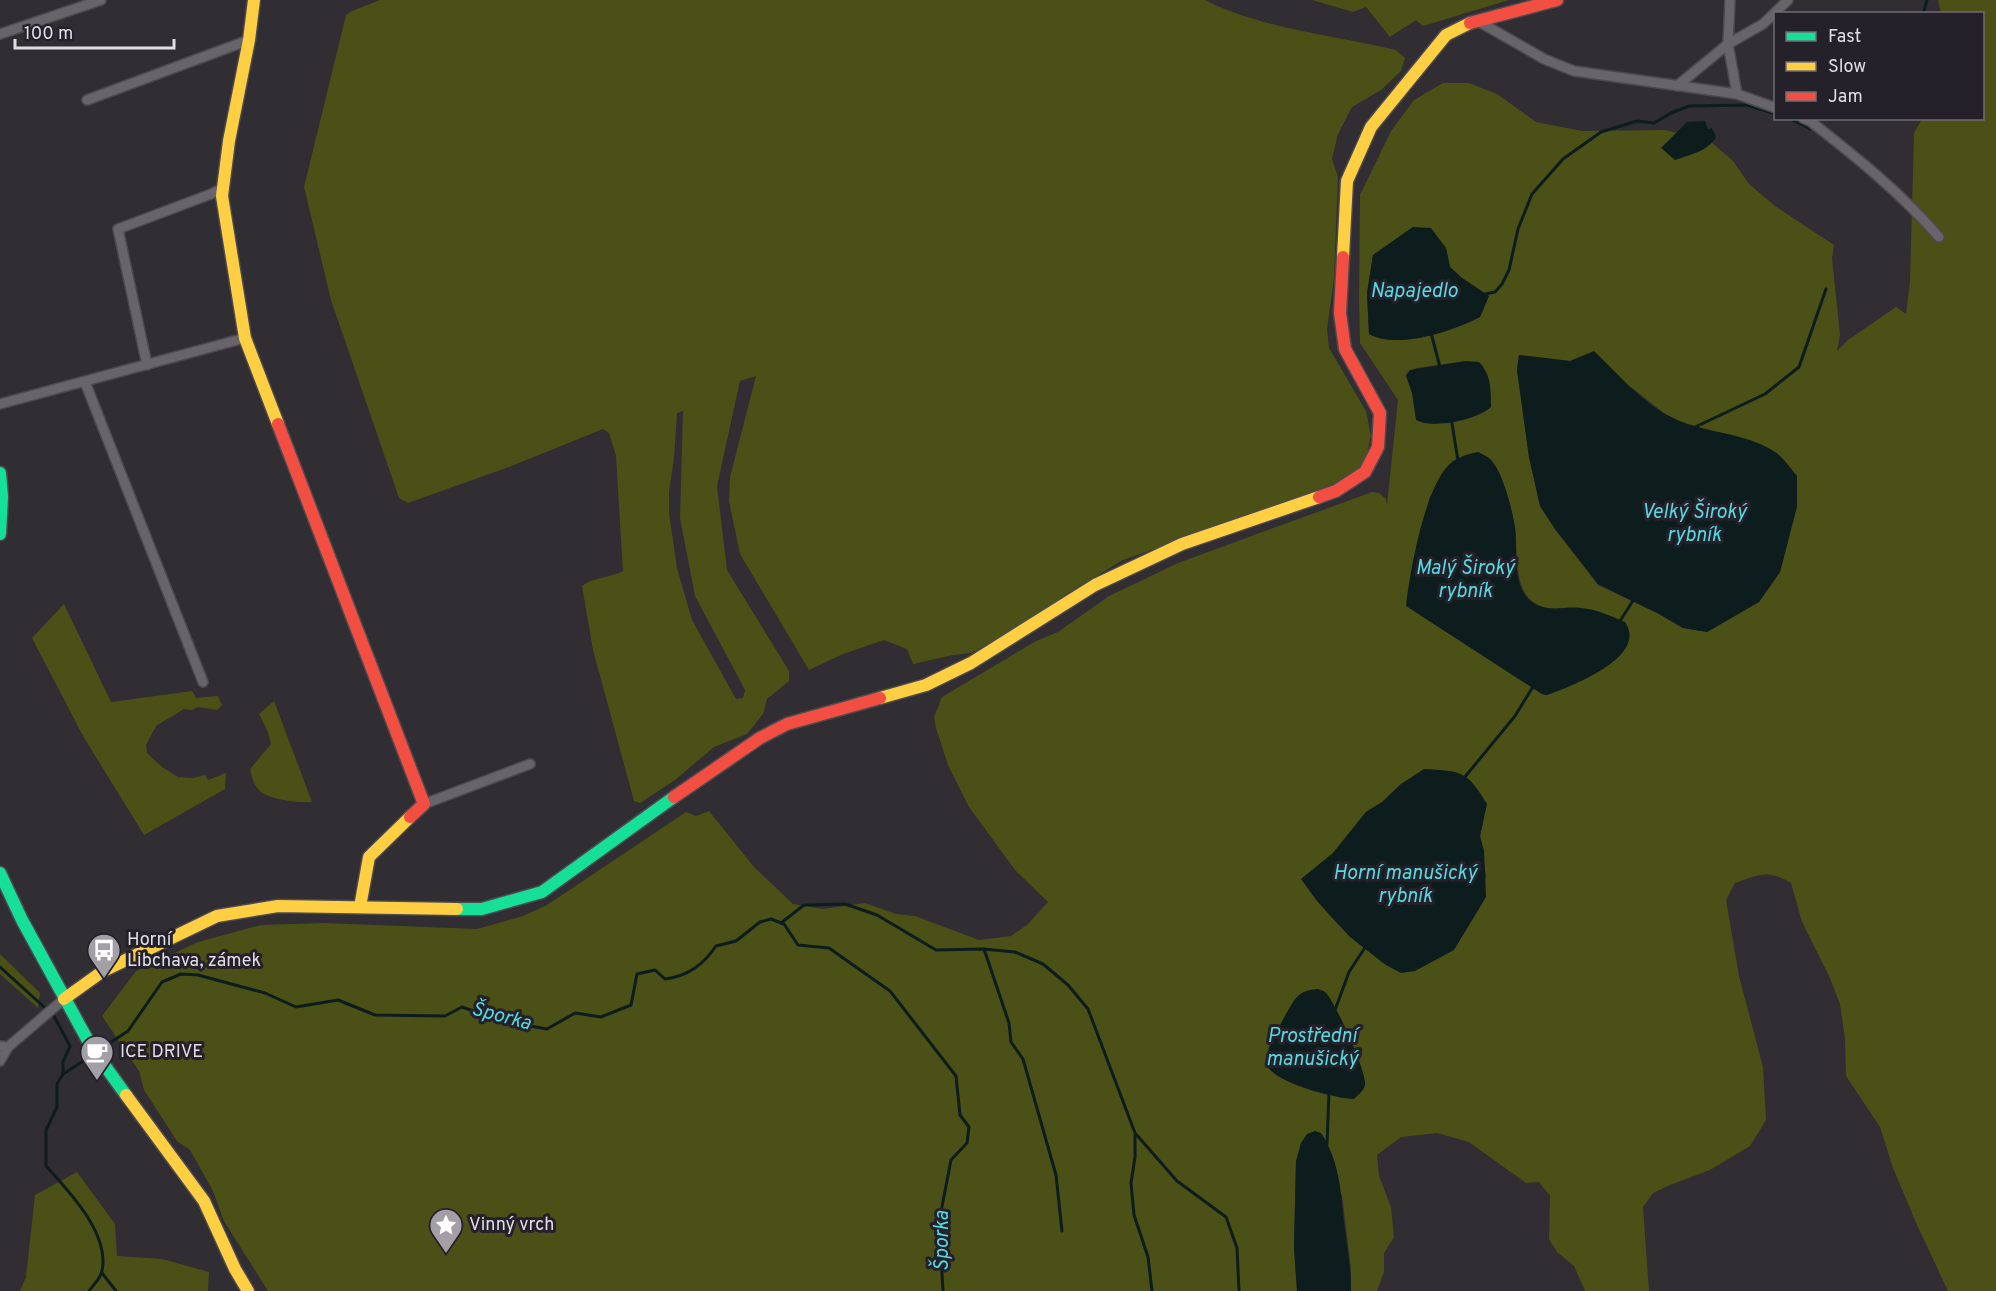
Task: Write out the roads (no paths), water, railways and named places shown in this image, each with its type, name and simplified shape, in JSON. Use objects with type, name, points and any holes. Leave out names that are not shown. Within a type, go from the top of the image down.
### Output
[{"type":"street","points":[[0,34],[101,0]]},
{"type":"street","points":[[254,0],[249,40],[229,141],[222,196],[245,338],[424,804]]},
{"type":"street","points":[[0,1061],[4,1046],[103,971],[217,916],[278,906],[482,909],[542,892],[697,781],[760,738],[787,724],[927,685],[971,663],[1095,585],[1182,544],[1336,491],[1365,472],[1378,447],[1380,413],[1345,349],[1343,340],[1340,313],[1347,181],[1371,127],[1446,35],[1476,20],[1557,0]]},
{"type":"street","points":[[1730,0],[1728,44],[1737,93]]},
{"type":"street","points":[[1776,12],[1788,0]]},
{"type":"street","points":[[1677,86],[1728,44],[1763,24],[1774,13]]},
{"type":"street","points":[[1476,20],[1544,59],[1574,71],[1737,93],[1774,107]]},
{"type":"street","points":[[87,100],[249,40]]},
{"type":"street","points":[[1807,120],[1851,153],[1917,211],[1939,237]]},
{"type":"street","points":[[147,365],[118,230],[223,188]]},
{"type":"street","points":[[0,404],[245,338]]},
{"type":"street","points":[[85,382],[203,682]]},
{"type":"street","points":[[0,473],[2,497],[0,534]]},
{"type":"street","points":[[360,907],[369,857],[424,804],[531,764]]},
{"type":"street","points":[[0,873],[59,1003],[204,1201],[236,1273],[248,1291]]},
{"type":"water","points":[[1705,121],[1708,129],[1712,128],[1716,137],[1708,146],[1675,160],[1661,148],[1687,122]]},
{"type":"water","name":"Napajedlo","points":[[1413,227],[1431,228],[1446,248],[1450,267],[1489,296],[1480,317],[1440,333],[1395,340],[1369,334],[1367,293],[1373,255]]},
{"type":"water","name":"Velký Široký rybník","points":[[1594,351],[1629,386],[1657,409],[1694,426],[1763,445],[1778,454],[1797,476],[1797,506],[1780,572],[1759,602],[1707,632],[1683,628],[1598,584],[1540,506],[1529,457],[1517,370],[1519,355],[1570,361]]},
{"type":"water","points":[[1466,361],[1479,362],[1486,372],[1491,407],[1476,416],[1455,422],[1433,424],[1416,420],[1412,393],[1406,375],[1410,370]]},
{"type":"water","name":"Malý Široký rybník","points":[[1478,452],[1489,458],[1495,465],[1506,491],[1515,528],[1518,578],[1525,595],[1532,602],[1544,607],[1587,609],[1609,615],[1625,622],[1630,635],[1626,647],[1604,668],[1573,685],[1547,695],[1542,694],[1406,606],[1420,529],[1434,489],[1442,473],[1452,462]]},
{"type":"water","name":"Horní manušický rybník","points":[[1424,769],[1456,772],[1463,775],[1474,785],[1487,804],[1480,836],[1484,851],[1486,897],[1454,950],[1415,971],[1401,973],[1386,965],[1350,937],[1317,901],[1301,879],[1333,853],[1366,812]]},
{"type":"water","name":"Prostřední manušický","points":[[1317,989],[1325,992],[1335,1008],[1361,1066],[1365,1086],[1354,1099],[1333,1096],[1292,1083],[1271,1071],[1266,1064],[1272,1041],[1296,998],[1303,992]]},
{"type":"water","points":[[1315,1131],[1321,1133],[1327,1143],[1338,1176],[1349,1256],[1351,1291],[1297,1291],[1294,1248],[1296,1161],[1301,1143],[1307,1134]]},
{"type":"waterway","points":[[1924,12],[1927,0]]},
{"type":"waterway","points":[[1485,294],[1495,292],[1509,270],[1518,229],[1532,194],[1563,159],[1601,132],[1637,121],[1654,123],[1689,106],[1747,105],[1774,113]]},
{"type":"waterway","points":[[1793,120],[1810,129],[1814,120]]},
{"type":"waterway","points":[[1691,429],[1765,394],[1799,367],[1826,289]]},
{"type":"waterway","points":[[1431,333],[1440,367]]},
{"type":"waterway","points":[[1451,417],[1458,461]]},
{"type":"waterway","points":[[1620,621],[1634,599]]},
{"type":"waterway","points":[[1464,778],[1515,716],[1534,685]]},
{"type":"waterway","points":[[781,923],[804,905],[845,904],[877,915],[936,950],[983,949],[1015,952],[1043,964],[1068,985],[1088,1009],[1135,1133],[1177,1181],[1226,1217],[1237,1248],[1239,1291]]},
{"type":"waterway","name":"Šporka","points":[[99,1050],[128,1031],[162,982],[181,974],[198,975],[265,993],[296,1007],[338,1000],[375,1015],[445,1016],[462,1007],[502,1021],[547,1029],[575,1013],[601,1017],[631,1005],[637,974],[655,970],[665,979],[681,975],[700,964],[716,946],[736,941],[760,922],[771,919],[784,924],[798,945],[829,948],[890,991],[956,1076],[960,1115],[969,1127],[967,1143],[951,1160],[939,1222],[943,1291]]},
{"type":"waterway","points":[[1335,1010],[1349,972],[1366,946]]},
{"type":"waterway","points":[[984,949],[1009,1023],[1011,1042],[1023,1059],[1056,1175],[1062,1231]]},
{"type":"waterway","points":[[0,967],[54,1016],[70,1046],[63,1062],[63,1074]]},
{"type":"waterway","name":"Šporka","points":[[89,1291],[99,1279],[102,1271],[103,1257],[100,1242],[86,1214],[46,1166],[46,1130],[57,1107],[57,1084],[63,1074],[94,1054]]},
{"type":"waterway","points":[[1327,1144],[1329,1091]]},
{"type":"waterway","points":[[1135,1135],[1135,1157],[1131,1183],[1134,1215],[1148,1257],[1152,1291]]},
{"type":"waterway","points":[[102,1273],[116,1291]]},
{"type":"place","name":"Horní Libchava, zámek","points":[[104,979]]},
{"type":"place","name":"ICE DRIVE","points":[[97,1081]]},
{"type":"place","name":"Vinný vrch","points":[[446,1254]]}]
